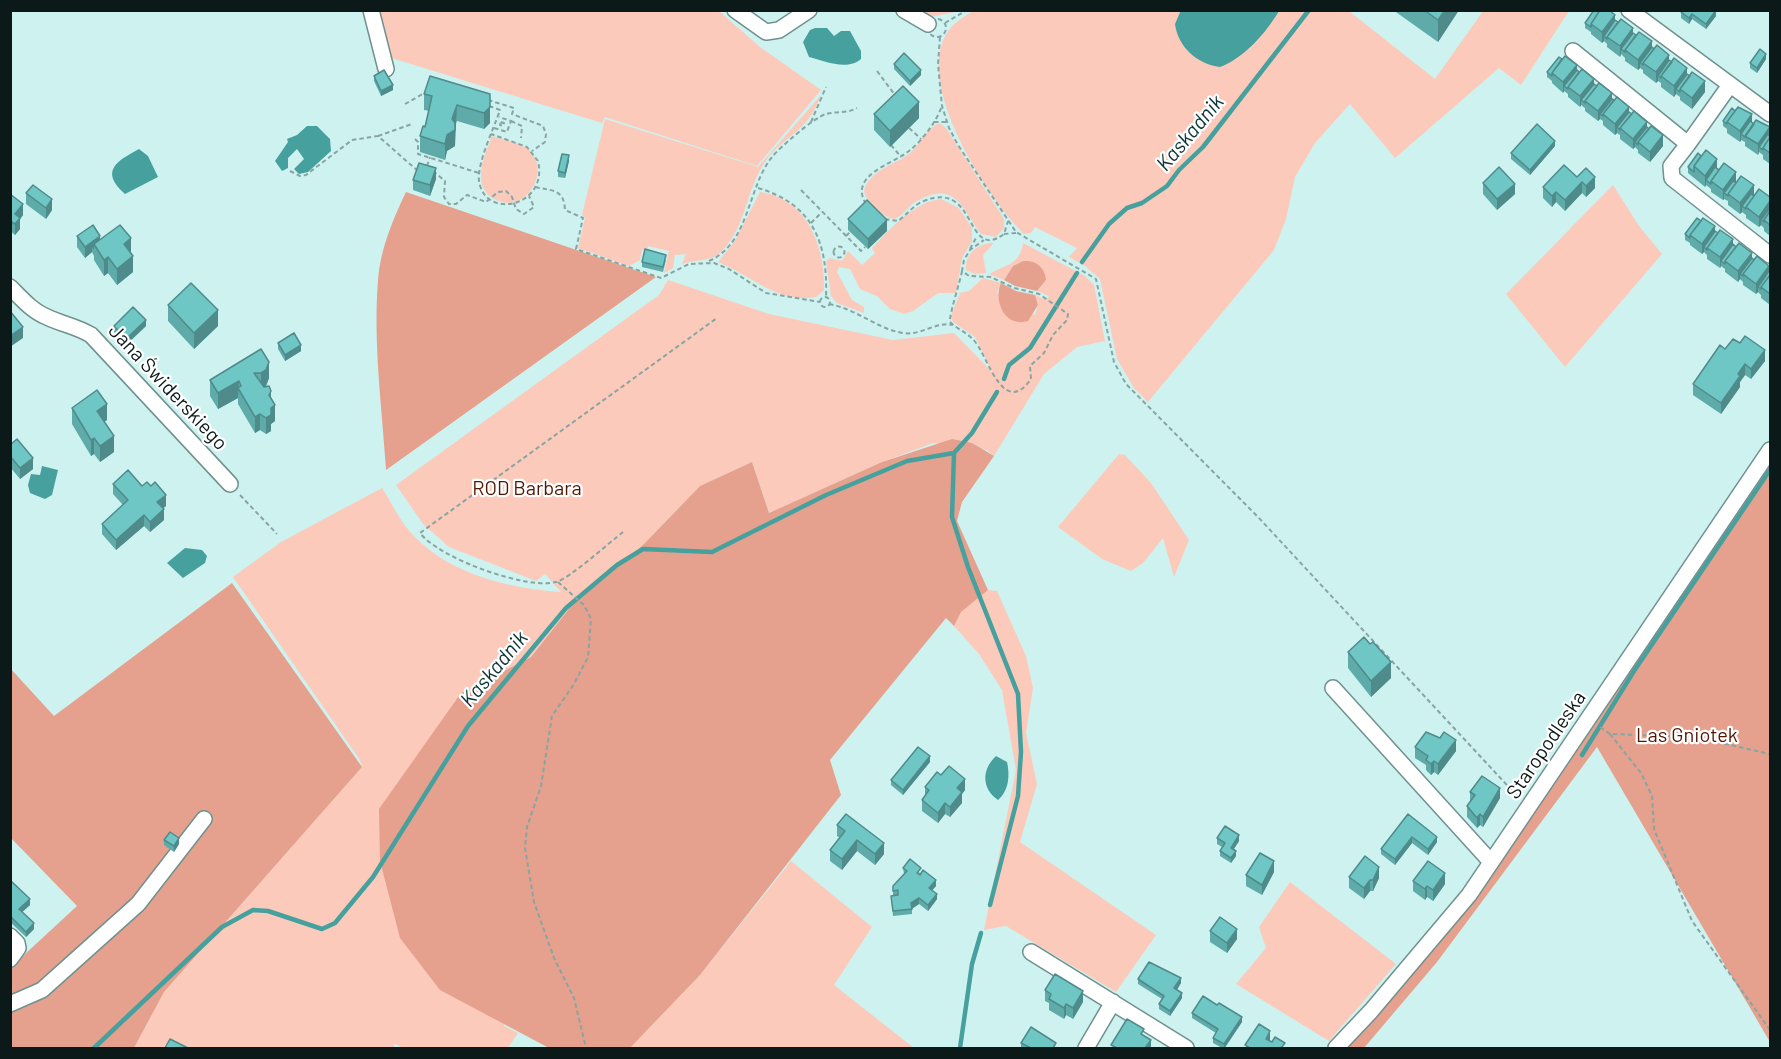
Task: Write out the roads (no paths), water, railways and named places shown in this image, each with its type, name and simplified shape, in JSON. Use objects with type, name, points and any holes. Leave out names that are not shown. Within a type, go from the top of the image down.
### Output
[{"type":"street","points":[[371,10],[386,69]]},
{"type":"street","points":[[735,10],[766,32],[779,30],[808,10]]},
{"type":"street","points":[[904,10],[928,24]]},
{"type":"street","points":[[1629,10],[1770,114]]},
{"type":"street","points":[[1573,51],[1688,144]]},
{"type":"street","points":[[1730,85],[1671,166],[1672,178],[1770,255]]},
{"type":"street","name":"Jana Świderskiego","points":[[10,287],[29,306],[46,317],[78,327],[91,335],[230,484]]},
{"type":"street","name":"Staropodleska","points":[[1336,1048],[1469,895],[1770,450]]},
{"type":"street","points":[[1333,688],[1491,862]]},
{"type":"street","points":[[10,1005],[42,990],[138,904],[175,860],[204,819]]},
{"type":"street","points":[[10,936],[17,943],[18,948],[10,959]]},
{"type":"street","points":[[1031,952],[1186,1048]]},
{"type":"street","points":[[1086,1048],[1113,1002]]},
{"type":"water","points":[[1181,10],[1279,11],[1254,44],[1238,58],[1220,67],[1196,58],[1184,47],[1175,24]]},
{"type":"water","points":[[827,28],[834,36],[841,31],[850,31],[861,51],[861,59],[855,63],[842,65],[809,57],[803,42],[810,30]]},
{"type":"water","points":[[307,126],[317,126],[330,139],[331,151],[308,172],[299,174],[294,169],[304,159],[297,149],[288,158],[288,168],[282,171],[275,161],[288,142],[287,139],[297,135]]},
{"type":"water","points":[[139,149],[148,156],[158,177],[125,194],[117,186],[112,173],[118,162]]},
{"type":"water","points":[[42,466],[58,470],[52,495],[45,499],[30,493],[28,485],[31,474],[40,475]]},
{"type":"water","points":[[185,548],[202,550],[207,556],[205,563],[183,578],[167,563]]},
{"type":"water","points":[[996,756],[1007,762],[1008,772],[1008,782],[998,800],[989,790],[985,779],[988,767]]},
{"type":"waterway","name":"Kaskadnik","points":[[1082,262],[1109,224],[1127,208],[1142,203],[1167,186],[1179,170],[1203,147],[1309,10]]},
{"type":"waterway","name":"Kaskadnik","points":[[1004,379],[1009,365],[1030,348],[1077,273]]},
{"type":"waterway","name":"Kaskadnik","points":[[94,1048],[222,927],[253,910],[268,911],[322,929],[335,923],[373,877],[468,726],[566,608],[617,565],[643,549],[712,552],[826,495],[907,461],[954,453],[972,433],[997,392]]},
{"type":"waterway","points":[[954,453],[952,517],[968,567],[1018,694],[1021,752],[1018,796],[990,905]]},
{"type":"waterway","points":[[1582,755],[1634,671],[1770,470]]},
{"type":"waterway","points":[[960,1048],[972,964],[981,933]]},
{"type":"park label","name":"ROD Barbara","points":[[527,488]]},
{"type":"park label","name":"Las Gniotek","points":[[1687,735]]}]
